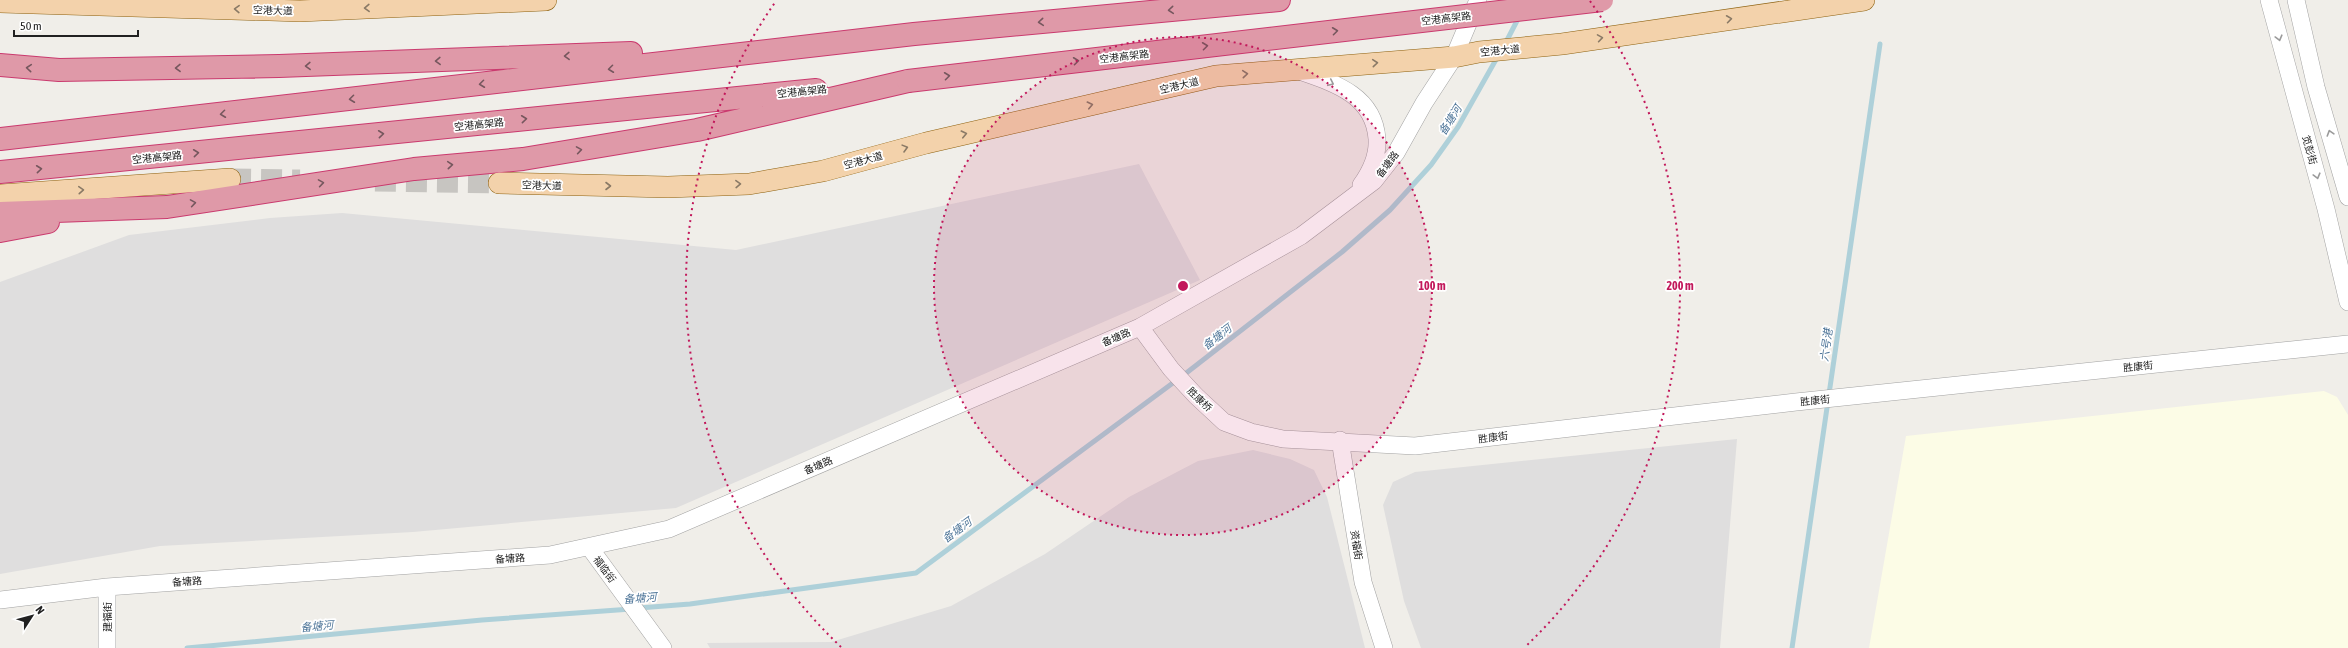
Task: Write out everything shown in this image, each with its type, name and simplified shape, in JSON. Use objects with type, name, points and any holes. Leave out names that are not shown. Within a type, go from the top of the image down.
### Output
[{"type":"highway","points":[[0,139],[914,34],[1279,0]]},
{"type":"highway","name":"空港高架路","points":[[0,172],[908,81],[1602,0]]},
{"type":"highway","points":[[0,65],[59,70],[393,63],[640,53],[914,34]]},
{"type":"highway","points":[[0,231],[44,223],[167,207],[414,169],[523,159],[622,143],[697,130],[908,81]]},
{"type":"highway","points":[[0,213],[167,207]]},
{"type":"main road","name":"空港大道","points":[[0,2],[300,11],[413,3],[546,0]]},
{"type":"main road","name":"空港大道","points":[[499,183],[668,187],[749,184],[823,171],[926,143],[1216,76],[1454,57],[1479,52],[1562,44],[1864,0]]},
{"type":"main road","points":[[0,195],[230,179]]},
{"type":"street","name":"备塘路","points":[[0,600],[107,587],[550,555],[590,548],[669,529],[1140,327],[1301,236],[1349,202],[1374,181],[1396,153],[1424,103],[1454,57],[1478,0]]},
{"type":"street","name":"笕彭街","points":[[2269,0],[2326,209],[2348,302]]},
{"type":"street","points":[[2296,0],[2316,87],[2348,197]]},
{"type":"street","points":[[1295,70],[1330,82],[1349,92],[1366,106],[1376,125],[1378,151],[1366,179],[1349,202]]},
{"type":"street","name":"胜康桥","points":[[1140,327],[1171,369],[1196,396],[1224,422],[1251,432],[1283,439]]},
{"type":"street","name":"胜康街","points":[[1283,439],[1340,440],[1415,446],[1796,402],[2348,344]]},
{"type":"street","name":"资福街","points":[[1340,440],[1363,582],[1384,648]]},
{"type":"street","name":"福临街","points":[[590,548],[663,648]]},
{"type":"street","name":"建福街","points":[[107,587],[107,646]]},
{"type":"shaded area","points":[[1139,164],[1200,280],[676,508],[413,532],[160,546],[0,574],[0,282],[129,235],[270,218],[342,213],[736,250]]},
{"type":"shaded area","points":[[2324,391],[2337,397],[2348,415],[2348,648],[1869,648],[1906,436]]},
{"type":"shaded area","points":[[1737,439],[1720,648],[1421,648],[1404,601],[1383,505],[1393,482],[1415,472]]},
{"type":"shaded area","points":[[1253,450],[1290,459],[1314,470],[1327,497],[1365,648],[710,648],[707,643],[831,642],[951,606],[1045,554],[1129,497],[1198,461]]},
{"type":"waterway","name":"备塘河","points":[[1505,44],[1520,15]]},
{"type":"waterway","name":"六号港","points":[[1792,648],[1880,44]]},
{"type":"waterway","name":"备塘河","points":[[639,608],[690,604],[916,573],[1185,374],[1342,252],[1390,210],[1431,165],[1458,127],[1498,56]]},
{"type":"waterway","name":"备塘河","points":[[187,648],[482,620],[631,609]]},
{"type":"tunnel","points":[[230,179],[300,180]]},
{"type":"tunnel","points":[[375,181],[499,183]]}]
